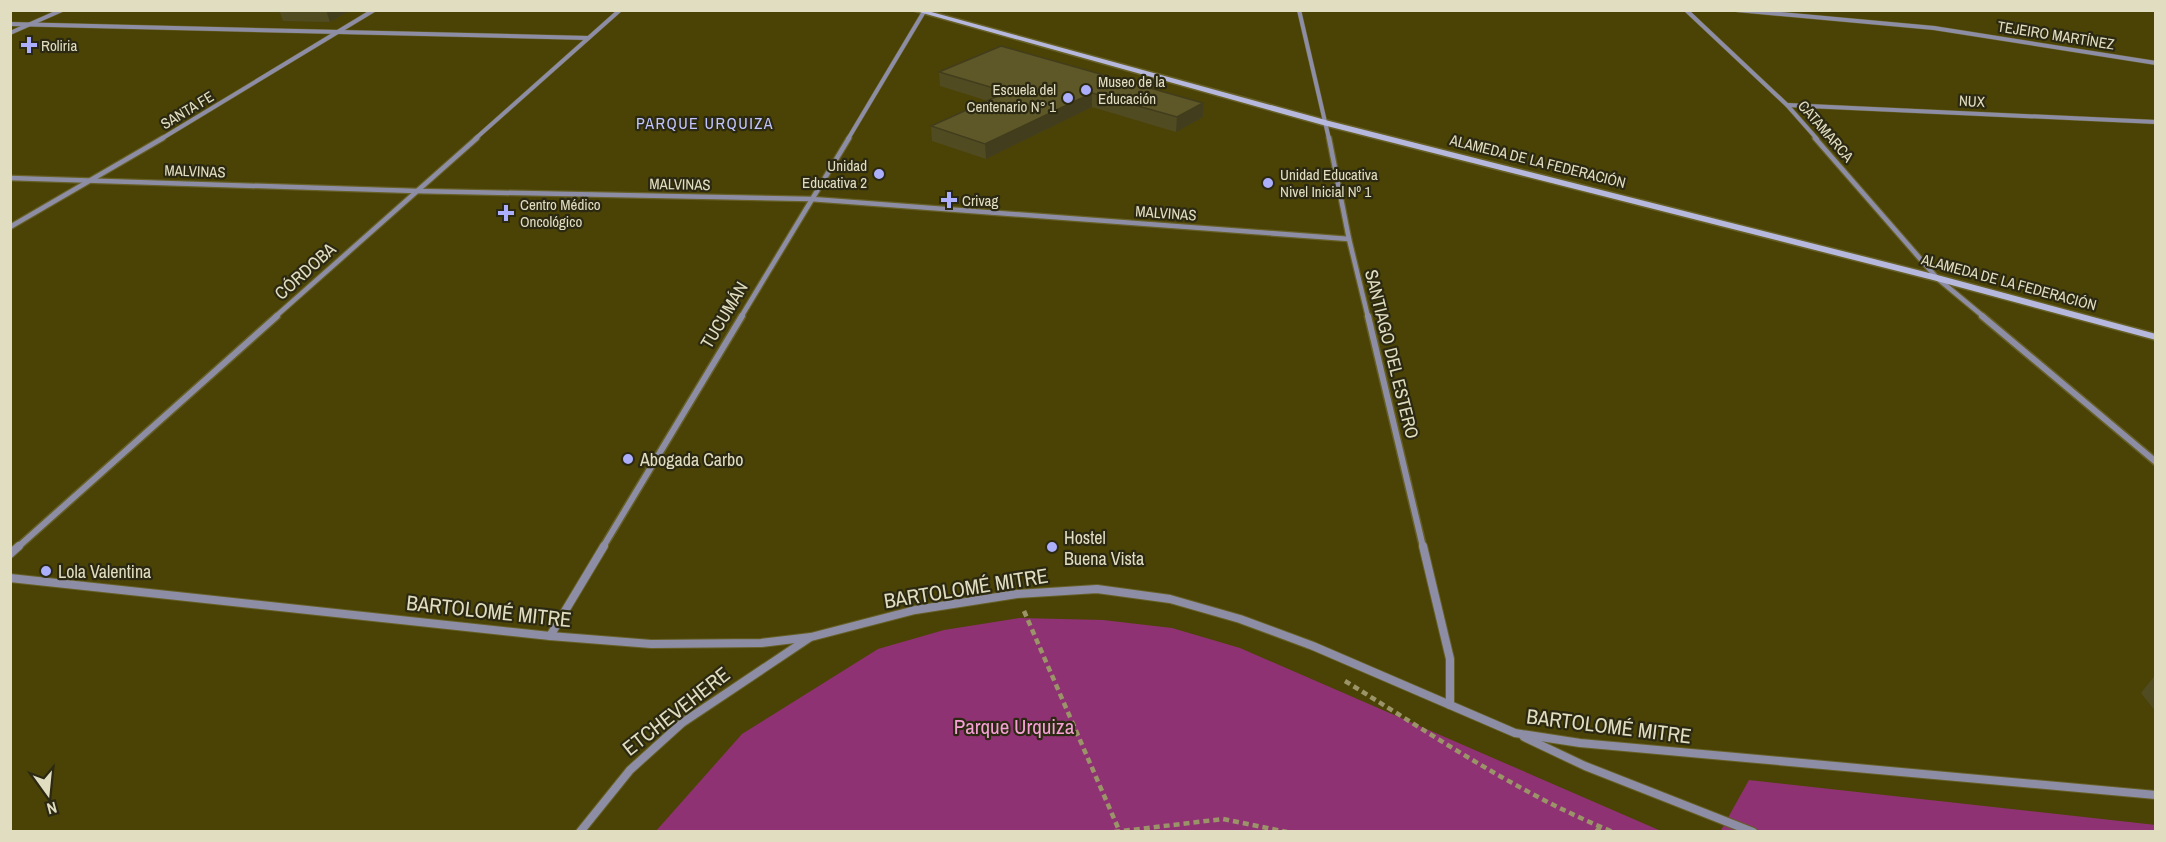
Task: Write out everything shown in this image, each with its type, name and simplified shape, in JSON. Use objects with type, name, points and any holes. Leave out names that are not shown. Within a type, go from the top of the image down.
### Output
[{"type":"street","points":[[10,33],[62,10]]},
{"type":"street","name":"SANTA FE","points":[[10,227],[95,179],[375,10]]},
{"type":"street","name":"CÓRDOBA","points":[[10,554],[620,10]]},
{"type":"street","name":"ALAMEDA DE LA FEDERACIÓN","points":[[915,10],[1326,123],[1937,278],[2156,337]]},
{"type":"street","name":"SANTIAGO DEL ESTERO","points":[[1299,10],[1326,123],[1349,239],[1450,659],[1450,705]]},
{"type":"street","name":"CATAMARCA","points":[[1686,10],[1787,105],[1937,278],[2156,462]]},
{"type":"street","name":"TEJEIRO MARTÍNEZ","points":[[1737,10],[1934,28],[2156,63]]},
{"type":"street","name":"TUCUMÁN","points":[[550,636],[924,12]]},
{"type":"street","points":[[10,24],[588,38]]},
{"type":"street","name":"NUX","points":[[1787,105],[2156,122]]},
{"type":"street","name":"MALVINAS","points":[[10,178],[416,191],[811,199],[1349,239]]},
{"type":"street","name":"BARTOLOMÉ MITRE","points":[[10,578],[550,636],[651,644],[761,643],[811,637],[915,610],[1017,594],[1097,590],[1170,598],[1240,619],[1313,646],[1515,733],[1592,744],[2156,795]]},
{"type":"street","name":"ETCHEVEHERE","points":[[580,831],[630,770],[682,723],[811,637]]},
{"type":"street","points":[[1515,733],[1585,766],[1753,831]]},
{"type":"path","points":[[1017,594],[1117,831],[1223,819],[1287,831]]},
{"type":"path","points":[[1387,706],[1469,761],[1514,786],[1598,829],[1613,831]]},
{"type":"green space","name":"Parque Urquiza","points":[[1019,618],[1103,620],[1172,628],[1240,648],[1661,831],[656,831],[742,734],[878,649],[944,630]]},
{"type":"green space","points":[[1749,780],[2156,825],[2155,832],[1720,832]]},
{"type":"building","points":[[1001,46],[1203,103],[1177,117],[1092,93],[985,144],[931,126],[1007,92],[939,72]]},
{"type":"place","name":"Roliria","points":[[29,45]]},
{"type":"place","name":"Museo de la Educación","points":[[1086,90]]},
{"type":"place","name":"Escuela del Centenario N° 1","points":[[1068,98]]},
{"type":"place","name":"Unidad Educativa 2","points":[[879,174]]},
{"type":"place","name":"Unidad Educativa Nivel Inicial Nº 1","points":[[1268,183]]},
{"type":"place","name":"Crivag","points":[[949,200]]},
{"type":"place","name":"Centro Médico Oncológico","points":[[506,213]]},
{"type":"place","name":"Abogada Carbo","points":[[628,459]]},
{"type":"place","name":"Hostel Buena Vista","points":[[1052,547]]},
{"type":"place","name":"Lola Valentina","points":[[46,571]]},
{"type":"district","name":"PARQUE URQUIZA","points":[[705,123]]}]
